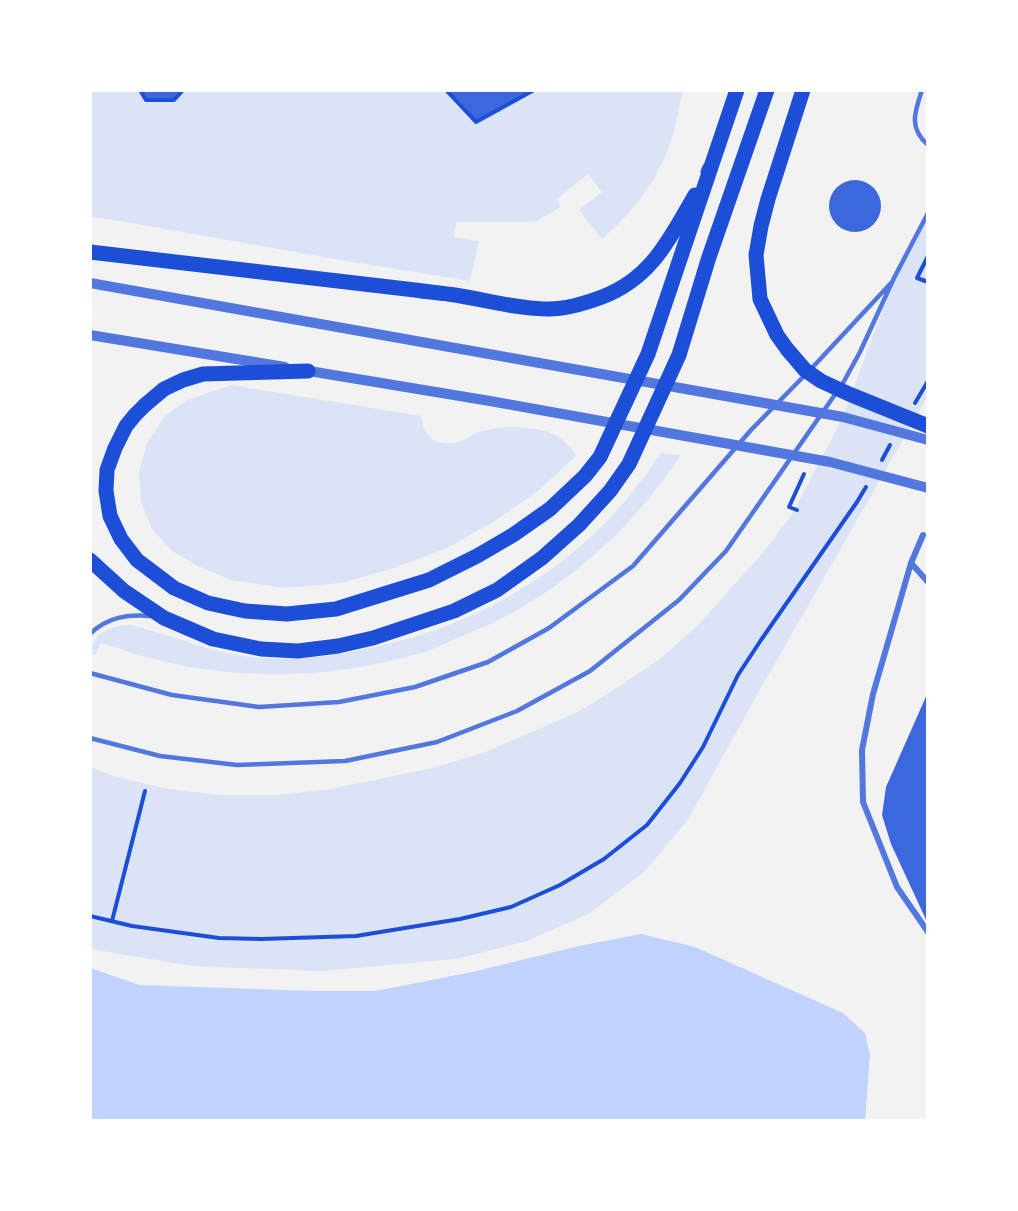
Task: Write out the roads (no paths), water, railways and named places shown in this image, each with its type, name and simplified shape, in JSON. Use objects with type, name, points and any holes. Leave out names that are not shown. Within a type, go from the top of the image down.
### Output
[{"type":"main road","points":[[308,371],[203,374],[183,380],[164,389],[126,426],[107,470],[106,491],[110,516],[121,539],[137,560],[174,588],[207,603],[245,611],[287,614],[336,609],[429,580],[513,535],[550,509],[585,476],[600,457],[648,354],[737,90]]},
{"type":"main road","points":[[90,560],[124,591],[164,618],[213,639],[261,649],[298,651],[338,646],[373,638],[454,611],[497,590],[542,558],[579,525],[610,491],[629,464],[679,355],[709,257],[767,90]]},
{"type":"main road","points":[[803,90],[760,226],[756,255],[760,299],[777,334],[805,370],[821,381],[849,394],[928,426]]},
{"type":"main road","points":[[90,252],[454,294],[522,307],[559,308],[604,296],[641,275],[669,240],[712,164]]},
{"type":"street","points":[[90,284],[833,415],[928,440]]},
{"type":"street","points":[[90,335],[490,401],[830,462],[928,488]]},
{"type":"street","points":[[924,535],[911,563],[873,694],[862,750],[863,802],[897,887],[928,932]]},
{"type":"street","points":[[911,563],[928,582]]},
{"type":"lane","points":[[922,90],[915,111],[915,127],[922,140],[928,145]]},
{"type":"lane","points":[[90,738],[160,756],[237,765],[345,761],[437,742],[517,711],[590,671],[679,600],[726,551],[843,383],[928,213]]},
{"type":"lane","points":[[90,673],[172,695],[259,707],[339,702],[415,687],[488,662],[549,628],[633,566],[751,430],[894,278]]},
{"type":"lane","points":[[90,634],[107,621],[124,616],[149,615],[164,618]]},
{"type":"water","points":[[641,934],[695,947],[843,1013],[865,1033],[870,1055],[865,1121],[90,1121],[90,968],[140,985],[375,991]]}]
